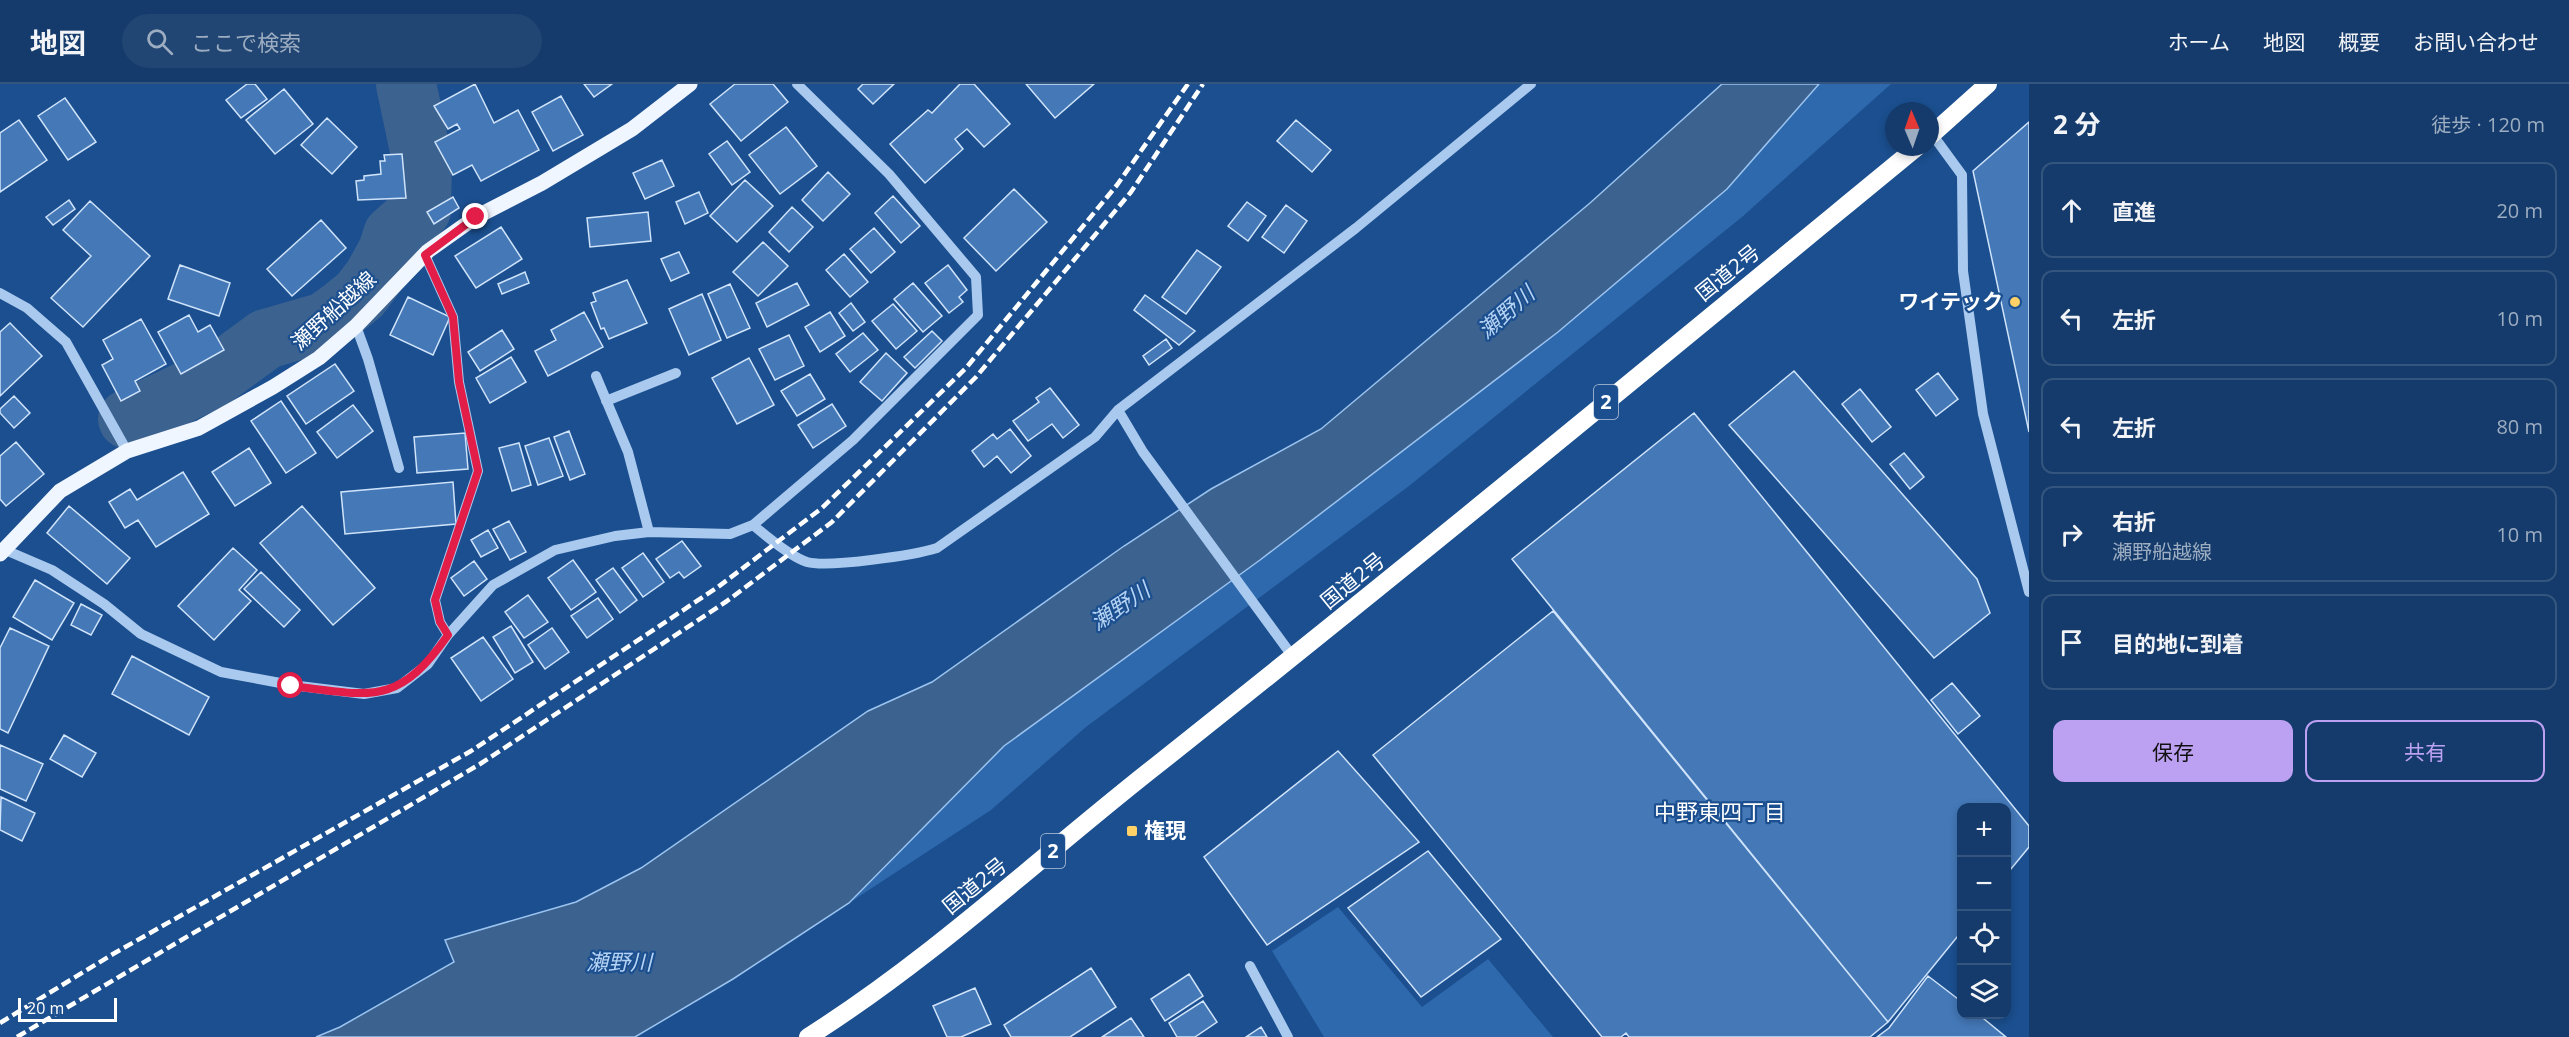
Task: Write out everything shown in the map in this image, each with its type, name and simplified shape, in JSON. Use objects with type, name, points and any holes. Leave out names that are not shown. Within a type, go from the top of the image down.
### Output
[{"type":"highway","points":[[1939,128],[1988,84]]},
{"type":"highway","name":"国道2号","points":[[807,1037],[969,922],[1132,784],[1293,657],[1906,156]]},
{"type":"main road","name":"瀬野船越線","points":[[2,552],[60,491],[127,452],[199,428],[273,387],[319,358],[356,326],[425,255],[476,217],[542,183],[632,129],[690,84]]},
{"type":"street","points":[[2,552],[52,570],[104,604],[141,634],[220,672],[291,686],[364,694],[398,688],[428,664],[448,635],[494,585],[555,550],[590,540],[649,532],[730,534],[753,525],[853,440],[978,315],[976,277],[889,174],[797,84]]},
{"type":"street","points":[[753,525],[766,537],[807,562],[915,555],[937,548],[1095,437],[1118,410],[1356,228],[1531,84]]},
{"type":"street","points":[[1939,145],[1962,175],[1963,271],[1983,414],[2029,592]]},
{"type":"street","points":[[425,255],[453,317],[459,382],[478,471],[435,600],[440,622],[448,635]]},
{"type":"street","points":[[0,293],[27,308],[66,342],[127,452]]},
{"type":"street","points":[[356,326],[368,359],[399,468]]},
{"type":"street","points":[[606,401],[676,373]]},
{"type":"street","points":[[596,376],[628,452],[649,532]]},
{"type":"street","points":[[1118,410],[1143,452],[1293,657]]},
{"type":"street","points":[[1250,966],[1288,1037]]},
{"type":"shaded area","points":[[1819,84],[1891,84],[1742,217],[1409,486],[1086,727],[991,810],[849,903],[1004,746],[1260,560],[1558,332],[1727,189]]},
{"type":"shaded area","points":[[1338,907],[1422,1007],[1488,959],[1553,1037],[1324,1037],[1272,951]]},
{"type":"water","name":"瀬野川","points":[[1722,84],[1819,84],[1727,189],[1558,332],[1260,560],[1004,746],[849,903],[733,979],[635,1037],[316,1037],[340,1027],[454,962],[445,940],[576,902],[641,868],[868,711],[932,682],[1124,546],[1211,489],[1321,429],[1590,203]]},
{"type":"building","points":[[247,84],[255,84],[267,99],[241,118],[226,100]]},
{"type":"building","points":[[475,84],[494,123],[518,110],[539,150],[481,181],[472,165],[453,175],[435,142],[460,129],[457,124],[448,129],[434,106]]},
{"type":"building","points":[[584,84],[612,84],[594,97]]},
{"type":"building","points":[[735,84],[773,84],[788,102],[741,141],[710,104]]},
{"type":"building","points":[[863,84],[894,84],[873,104],[858,89]]},
{"type":"building","points":[[960,84],[974,84],[1010,124],[984,147],[967,129],[955,139],[963,149],[925,183],[890,144],[928,110],[932,113]]},
{"type":"building","points":[[1026,84],[1094,84],[1055,118]]},
{"type":"building","points":[[284,89],[313,124],[275,154],[246,120]]},
{"type":"building","points":[[561,96],[583,135],[553,151],[532,112]]},
{"type":"building","points":[[65,98],[96,142],[68,160],[38,116]]},
{"type":"building","points":[[327,118],[357,147],[332,174],[301,145]]},
{"type":"building","points":[[19,120],[47,160],[0,192],[0,133]]},
{"type":"building","points":[[1296,120],[1331,150],[1312,172],[1277,141]]},
{"type":"building","name":"ワイテック","points":[[2029,122],[2029,432],[1973,171]]},
{"type":"building","points":[[786,127],[817,166],[780,194],[749,155]]},
{"type":"building","points":[[727,141],[750,172],[732,185],[709,154]]},
{"type":"building","points":[[402,154],[406,198],[358,200],[356,181],[364,180],[364,176],[381,174],[380,161],[385,161],[384,155]]},
{"type":"building","points":[[662,160],[674,186],[645,199],[633,173]]},
{"type":"building","points":[[828,172],[850,194],[823,221],[802,200]]},
{"type":"building","points":[[745,180],[773,206],[737,242],[710,216]]},
{"type":"building","points":[[1014,189],[1047,222],[996,271],[964,238]]},
{"type":"building","points":[[699,192],[708,213],[685,224],[676,202]]},
{"type":"building","points":[[893,196],[920,226],[901,243],[875,213]]},
{"type":"building","points":[[453,197],[459,208],[434,224],[427,212]]},
{"type":"building","points":[[69,200],[75,209],[53,225],[46,217]]},
{"type":"building","points":[[90,201],[150,256],[83,327],[51,298],[91,256],[63,230]]},
{"type":"building","points":[[1247,202],[1266,216],[1248,241],[1228,226]]},
{"type":"building","points":[[1286,205],[1307,221],[1284,253],[1262,237]]},
{"type":"building","points":[[792,207],[813,227],[789,252],[769,232]]},
{"type":"building","points":[[648,212],[651,241],[590,247],[587,218]]},
{"type":"building","points":[[321,220],[346,248],[292,296],[267,269]]},
{"type":"building","points":[[501,227],[522,259],[476,288],[455,256]]},
{"type":"building","points":[[874,228],[895,252],[871,273],[850,249]]},
{"type":"building","points":[[763,242],[788,266],[758,296],[733,272]]},
{"type":"building","points":[[1197,250],[1221,267],[1186,314],[1162,297]]},
{"type":"building","points":[[679,252],[689,273],[671,281],[661,259]]},
{"type":"building","points":[[844,254],[868,282],[850,297],[826,270]]},
{"type":"building","points":[[180,265],[230,283],[219,316],[168,299]]},
{"type":"building","points":[[948,265],[967,290],[959,297],[963,302],[949,313],[925,283]]},
{"type":"building","points":[[525,272],[529,283],[502,294],[498,284]]},
{"type":"building","points":[[627,280],[647,323],[609,339],[604,328],[601,329],[591,303],[596,301],[593,293]]},
{"type":"building","points":[[797,283],[809,305],[767,327],[756,303]]},
{"type":"building","points":[[913,283],[942,316],[923,332],[894,299]]},
{"type":"building","points":[[730,284],[750,328],[727,338],[708,294]]},
{"type":"building","points":[[702,294],[721,340],[689,355],[669,309]]},
{"type":"building","points":[[1145,295],[1195,331],[1179,345],[1134,310]]},
{"type":"building","points":[[408,297],[450,317],[433,355],[390,335]]},
{"type":"building","points":[[851,303],[865,322],[853,331],[839,313]]},
{"type":"building","points":[[893,304],[917,331],[896,349],[872,321]]},
{"type":"building","points":[[584,312],[603,347],[548,376],[535,351],[556,340],[551,330]]},
{"type":"building","points":[[830,312],[845,336],[820,352],[805,327]]},
{"type":"building","points":[[189,315],[198,332],[210,325],[224,350],[181,374],[158,332]]},
{"type":"building","points":[[141,319],[166,364],[135,381],[140,391],[121,401],[102,365],[113,359],[103,340]]},
{"type":"building","points":[[10,323],[42,356],[0,396],[0,332]]},
{"type":"building","points":[[502,330],[514,349],[480,371],[468,352]]},
{"type":"building","points":[[932,331],[942,341],[915,368],[904,357]]},
{"type":"building","points":[[863,333],[878,350],[850,372],[836,354]]},
{"type":"building","points":[[789,335],[804,366],[775,380],[759,349]]},
{"type":"building","points":[[1166,339],[1172,348],[1149,365],[1143,356]]},
{"type":"building","points":[[886,353],[907,373],[882,401],[860,382]]},
{"type":"building","points":[[511,357],[526,382],[490,403],[476,378]]},
{"type":"building","points":[[749,358],[774,405],[737,424],[712,378]]},
{"type":"building","points":[[335,364],[354,391],[306,424],[287,396]]},
{"type":"building","points":[[1794,371],[1977,579],[1990,613],[1934,658],[1729,425]]},
{"type":"building","points":[[1938,373],[1958,399],[1936,416],[1916,390]]},
{"type":"building","points":[[810,374],[825,399],[797,416],[781,391]]},
{"type":"building","points":[[1050,388],[1079,425],[1063,438],[1052,424],[1028,441],[1013,421],[1039,402],[1036,398]]},
{"type":"building","points":[[1860,389],[1891,427],[1872,442],[1842,404]]},
{"type":"building","points":[[14,396],[30,413],[14,428],[0,413],[0,409]]},
{"type":"building","points":[[281,401],[316,453],[286,473],[251,421]]},
{"type":"building","points":[[832,404],[846,426],[813,448],[798,425]]},
{"type":"building","points":[[353,405],[373,431],[337,458],[317,432]]},
{"type":"building","points":[[1694,413],[2010,803],[1957,803],[1957,937],[1888,1022],[1512,559]]},
{"type":"building","points":[[1010,429],[1031,456],[1011,473],[997,456],[984,467],[972,451],[993,434],[997,439]]},
{"type":"building","points":[[569,431],[585,474],[570,480],[554,437]]},
{"type":"building","points":[[465,433],[468,469],[417,473],[414,437]]},
{"type":"building","points":[[549,438],[563,476],[538,485],[525,446]]},
{"type":"building","points":[[16,442],[44,474],[6,506],[0,499],[0,456]]},
{"type":"building","points":[[519,443],[531,485],[512,491],[499,448]]},
{"type":"building","points":[[249,448],[271,483],[235,506],[212,472]]},
{"type":"building","points":[[1904,453],[1924,477],[1910,489],[1890,464]]},
{"type":"building","points":[[183,472],[209,514],[156,547],[138,520],[125,528],[109,502],[130,489],[137,500]]},
{"type":"building","points":[[453,482],[456,524],[345,534],[341,492]]},
{"type":"building","points":[[69,506],[130,558],[107,584],[47,533]]},
{"type":"building","points":[[302,506],[375,588],[333,625],[260,543]]},
{"type":"building","points":[[509,521],[526,552],[510,560],[493,529]]},
{"type":"building","points":[[488,530],[498,548],[481,557],[471,540]]},
{"type":"building","points":[[682,541],[701,566],[684,578],[679,572],[670,578],[656,559]]},
{"type":"building","points":[[233,548],[257,570],[239,590],[251,601],[214,640],[178,606]]},
{"type":"building","points":[[643,553],[664,582],[643,597],[622,568]]},
{"type":"building","points":[[573,560],[596,592],[571,610],[548,578]]},
{"type":"building","points":[[474,561],[487,579],[464,596],[451,578]]},
{"type":"building","points":[[613,568],[637,600],[620,613],[596,580]]},
{"type":"building","points":[[261,572],[300,610],[284,627],[244,589]]},
{"type":"building","points":[[35,580],[74,603],[52,640],[13,617]]},
{"type":"building","points":[[528,595],[548,622],[524,638],[505,612]]},
{"type":"building","points":[[598,598],[613,619],[587,638],[571,616]]},
{"type":"building","points":[[81,604],[102,615],[91,635],[71,625]]},
{"type":"building","points":[[1553,611],[1888,1022],[1870,1037],[1629,1037],[1626,1033],[1621,1037],[1602,1037],[1373,755]]},
{"type":"building","points":[[511,626],[533,662],[515,673],[493,637]]},
{"type":"building","points":[[10,628],[49,646],[8,733],[0,729],[0,648]]},
{"type":"building","points":[[552,628],[569,652],[545,669],[528,645]]},
{"type":"building","points":[[483,637],[513,679],[481,701],[451,658]]},
{"type":"building","points":[[132,656],[209,697],[189,735],[112,694]]},
{"type":"building","points":[[1952,683],[1980,716],[1958,734],[1931,700]]},
{"type":"building","points":[[64,735],[96,753],[82,777],[50,759]]},
{"type":"building","points":[[0,745],[43,764],[26,801],[0,789]]},
{"type":"building","points":[[1338,751],[1419,842],[1267,945],[1204,857]]},
{"type":"building","points":[[1,797],[35,813],[22,841],[0,830]]},
{"type":"building","points":[[2011,804],[2029,826],[2029,847],[2011,869]]},
{"type":"building","points":[[1428,851],[1501,939],[1421,997],[1348,908]]},
{"type":"building","points":[[1091,968],[1116,1007],[1070,1037],[1011,1037],[1004,1025]]},
{"type":"building","points":[[1189,974],[1203,996],[1165,1021],[1151,999]]},
{"type":"building","points":[[1928,976],[1957,998],[1957,1019],[1984,1019],[2006,1037],[1877,1037],[1889,1028]]},
{"type":"building","points":[[975,988],[991,1024],[961,1037],[947,1037],[933,1006]]},
{"type":"building","points":[[1203,1001],[1217,1022],[1195,1037],[1177,1037],[1169,1023]]},
{"type":"building","points":[[1131,1018],[1144,1037],[1102,1037]]},
{"type":"building","points":[[1261,1027],[1267,1037],[1246,1037]]},
{"type":"waterway","points":[[128,419],[210,380],[266,339],[325,322],[360,295],[373,278],[388,251],[393,235],[421,210],[422,160],[406,84]]},
{"type":"railway","points":[[0,1023],[113,954],[471,751],[718,587],[822,508],[966,368],[1117,185],[1188,84]]},
{"type":"railway","points":[[17,1037],[480,764],[727,601],[832,522],[976,377],[1131,192],[1203,84]]},
{"type":"place","name":"ワイテック","points":[[2015,302]]},
{"type":"place","name":"権現","points":[[1132,831]]},
{"type":"district","name":"中野東四丁目","points":[[1720,812]]},
{"type":"route","points":[[291,686],[364,694],[398,688],[428,664],[448,635],[440,622],[435,600],[478,471],[459,382],[453,317],[425,255],[476,217]]}]
